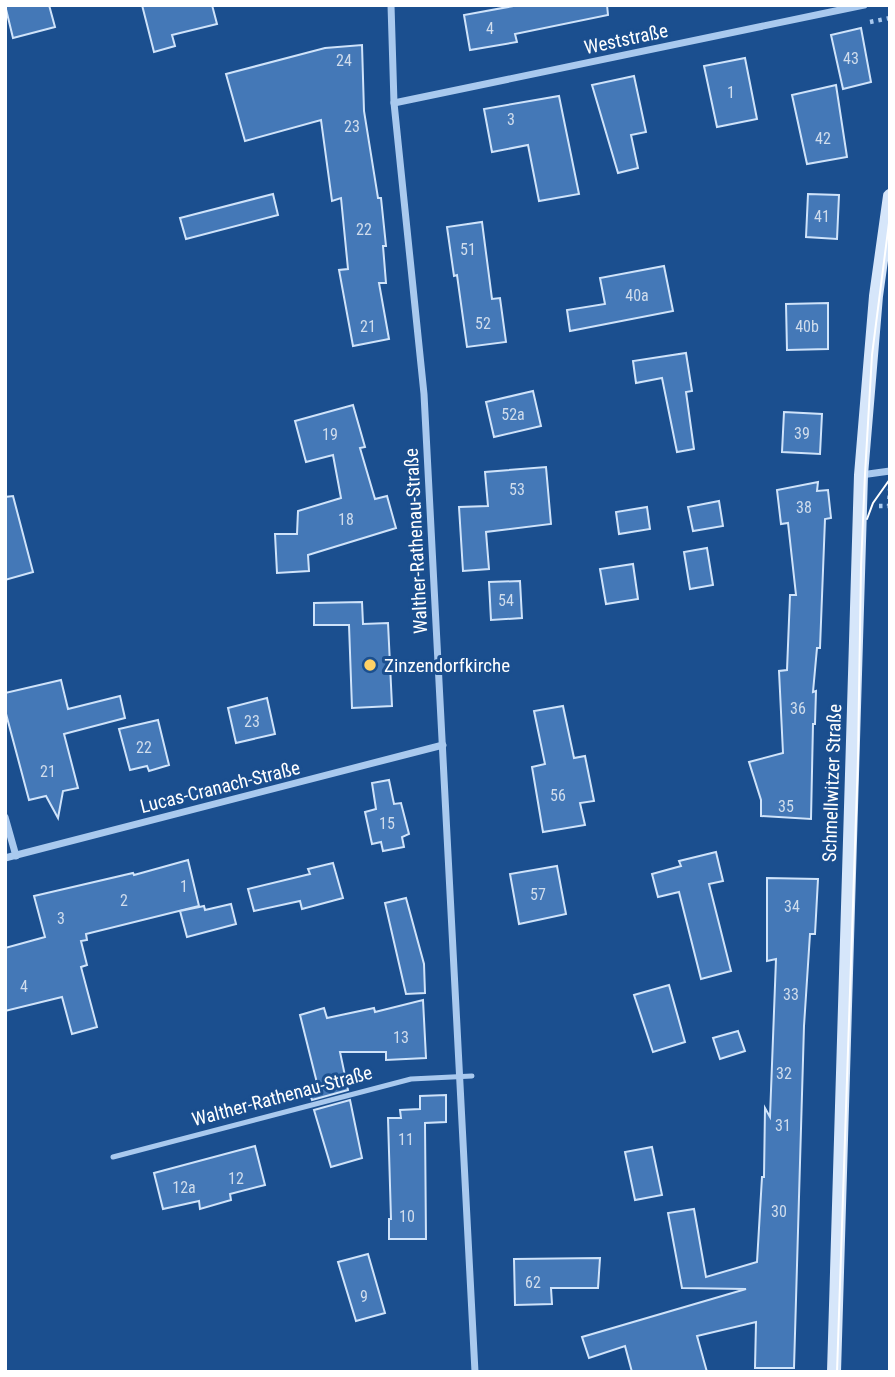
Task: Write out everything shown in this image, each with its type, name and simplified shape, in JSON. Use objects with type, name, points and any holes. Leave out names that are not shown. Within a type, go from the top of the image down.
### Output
[{"type":"street","name":"Walther-Rathenau-Straße","points":[[391,5],[394,103],[424,394],[475,1372]]},
{"type":"street","name":"Weststraße","points":[[394,103],[864,5]]},
{"type":"street","name":"Schmellwitzer Straße","points":[[834,1372],[861,475],[875,307],[890,196]]},
{"type":"street","points":[[861,475],[890,471]]},
{"type":"street","name":"Lucas-Cranach-Straße","points":[[5,858],[443,745]]},
{"type":"street","points":[[5,817],[16,856]]},
{"type":"lane","name":"Walther-Rathenau-Straße","points":[[113,1157],[411,1079],[472,1076]]},
{"type":"building","points":[[5,5],[49,5],[55,27],[13,38]]},
{"type":"building","points":[[142,5],[212,5],[217,24],[172,35],[175,46],[154,52]]},
{"type":"building","points":[[519,5],[607,5],[608,15],[515,34],[517,42],[470,50],[464,15]]},
{"type":"building","points":[[861,28],[871,82],[843,89],[831,35]]},
{"type":"building","points":[[362,45],[364,111],[378,198],[381,198],[386,246],[383,246],[386,283],[379,283],[389,339],[353,346],[339,270],[348,269],[341,198],[332,201],[321,120],[245,141],[226,74],[325,48]]},
{"type":"building","points":[[745,58],[757,119],[717,127],[704,66]]},
{"type":"building","points":[[634,76],[646,132],[631,135],[638,168],[618,173],[592,85]]},
{"type":"building","points":[[836,85],[847,157],[807,164],[792,95]]},
{"type":"building","points":[[559,96],[579,194],[539,201],[528,145],[492,152],[484,109]]},
{"type":"building","points":[[273,194],[278,215],[186,239],[180,218]]},
{"type":"building","points":[[808,194],[839,195],[837,239],[806,237]]},
{"type":"building","points":[[482,222],[492,299],[500,298],[506,342],[467,347],[447,227]]},
{"type":"building","points":[[664,266],[673,311],[570,331],[567,310],[605,304],[600,278]]},
{"type":"building","points":[[828,303],[828,349],[787,350],[786,304]]},
{"type":"building","points":[[686,353],[692,391],[686,392],[694,449],[677,452],[662,378],[636,383],[633,361]]},
{"type":"building","points":[[533,391],[541,426],[494,437],[486,402]]},
{"type":"building","points":[[353,405],[365,447],[360,448],[375,499],[387,496],[396,528],[308,555],[309,571],[277,573],[275,534],[297,534],[298,511],[341,498],[333,455],[306,462],[295,421]]},
{"type":"building","points":[[784,412],[822,414],[820,454],[782,452]]},
{"type":"building","points":[[546,467],[551,524],[486,532],[489,569],[463,571],[459,507],[488,506],[485,472]]},
{"type":"building","points":[[818,482],[817,491],[828,490],[831,518],[825,519],[820,648],[817,648],[813,692],[816,691],[811,819],[761,816],[761,800],[749,762],[783,753],[779,671],[787,670],[790,595],[796,595],[788,523],[781,524],[777,490]]},
{"type":"building","points":[[13,496],[33,572],[5,580],[5,497]]},
{"type":"building","points":[[719,501],[723,526],[693,531],[688,507]]},
{"type":"building","points":[[647,507],[650,529],[619,534],[616,512]]},
{"type":"building","points":[[707,548],[713,585],[690,589],[684,552]]},
{"type":"building","points":[[633,564],[638,599],[606,604],[600,569]]},
{"type":"building","points":[[520,581],[522,618],[491,620],[489,582]]},
{"type":"building","name":"Zinzendorfkirche","points":[[362,602],[363,624],[388,623],[392,706],[352,708],[349,625],[314,625],[314,603]]},
{"type":"building","points":[[61,680],[68,709],[120,696],[125,718],[64,734],[78,788],[63,791],[58,818],[46,796],[29,800],[5,710],[5,693]]},
{"type":"building","points":[[267,698],[275,734],[236,743],[228,708]]},
{"type":"building","points":[[563,706],[574,758],[585,756],[594,801],[580,803],[585,825],[543,832],[532,767],[545,764],[534,711]]},
{"type":"building","points":[[158,720],[169,765],[149,771],[147,766],[130,770],[119,729]]},
{"type":"building","points":[[389,780],[394,804],[401,803],[409,834],[402,837],[404,847],[383,851],[381,842],[372,844],[365,812],[376,809],[372,783]]},
{"type":"building","points":[[716,852],[723,881],[709,884],[731,971],[701,979],[679,892],[658,897],[652,874],[681,866],[679,861]]},
{"type":"building","points":[[188,860],[199,906],[86,934],[87,940],[81,941],[87,965],[81,967],[97,1027],[72,1034],[62,997],[5,1011],[5,948],[45,937],[34,896],[133,873],[134,875]]},
{"type":"building","points":[[333,863],[343,898],[302,909],[300,901],[254,911],[248,889],[310,874],[308,869]]},
{"type":"building","points":[[557,866],[566,914],[519,924],[510,874]]},
{"type":"building","points":[[767,878],[818,879],[815,934],[810,934],[804,1026],[794,1368],[755,1368],[756,1322],[697,1336],[707,1372],[632,1372],[625,1346],[589,1358],[582,1337],[746,1289],[682,1288],[668,1213],[694,1209],[706,1277],[757,1262],[764,1177],[765,1108],[770,1117],[776,959],[767,961]]},
{"type":"building","points":[[406,898],[424,964],[425,993],[406,994],[385,903]]},
{"type":"building","points":[[231,904],[236,924],[187,937],[180,911],[204,906],[205,910]]},
{"type":"building","points":[[669,985],[685,1042],[653,1052],[634,995]]},
{"type":"building","points":[[423,1000],[426,1058],[386,1060],[386,1052],[340,1052],[348,1090],[312,1100],[307,1085],[317,1083],[300,1015],[324,1008],[327,1018],[374,1008],[375,1012]]},
{"type":"building","points":[[738,1031],[745,1051],[720,1059],[713,1038]]},
{"type":"building","points":[[446,1095],[446,1122],[425,1123],[426,1239],[389,1239],[391,1219],[388,1118],[401,1118],[400,1110],[420,1109],[420,1096]]},
{"type":"building","points":[[350,1100],[362,1158],[331,1167],[314,1110]]},
{"type":"building","points":[[255,1146],[265,1185],[230,1194],[231,1200],[200,1209],[199,1201],[163,1209],[154,1173]]},
{"type":"building","points":[[652,1147],[662,1195],[635,1200],[625,1152]]},
{"type":"building","points":[[368,1254],[385,1313],[356,1321],[338,1262]]},
{"type":"building","points":[[600,1258],[598,1288],[551,1288],[552,1304],[515,1305],[514,1259]]},
{"type":"tram line","points":[[837,1372],[865,474],[872,355],[890,215]]},
{"type":"tram line","points":[[867,519],[873,503],[890,479]]},
{"type":"place","name":"Zinzendorfkirche","points":[[370,665]]}]
